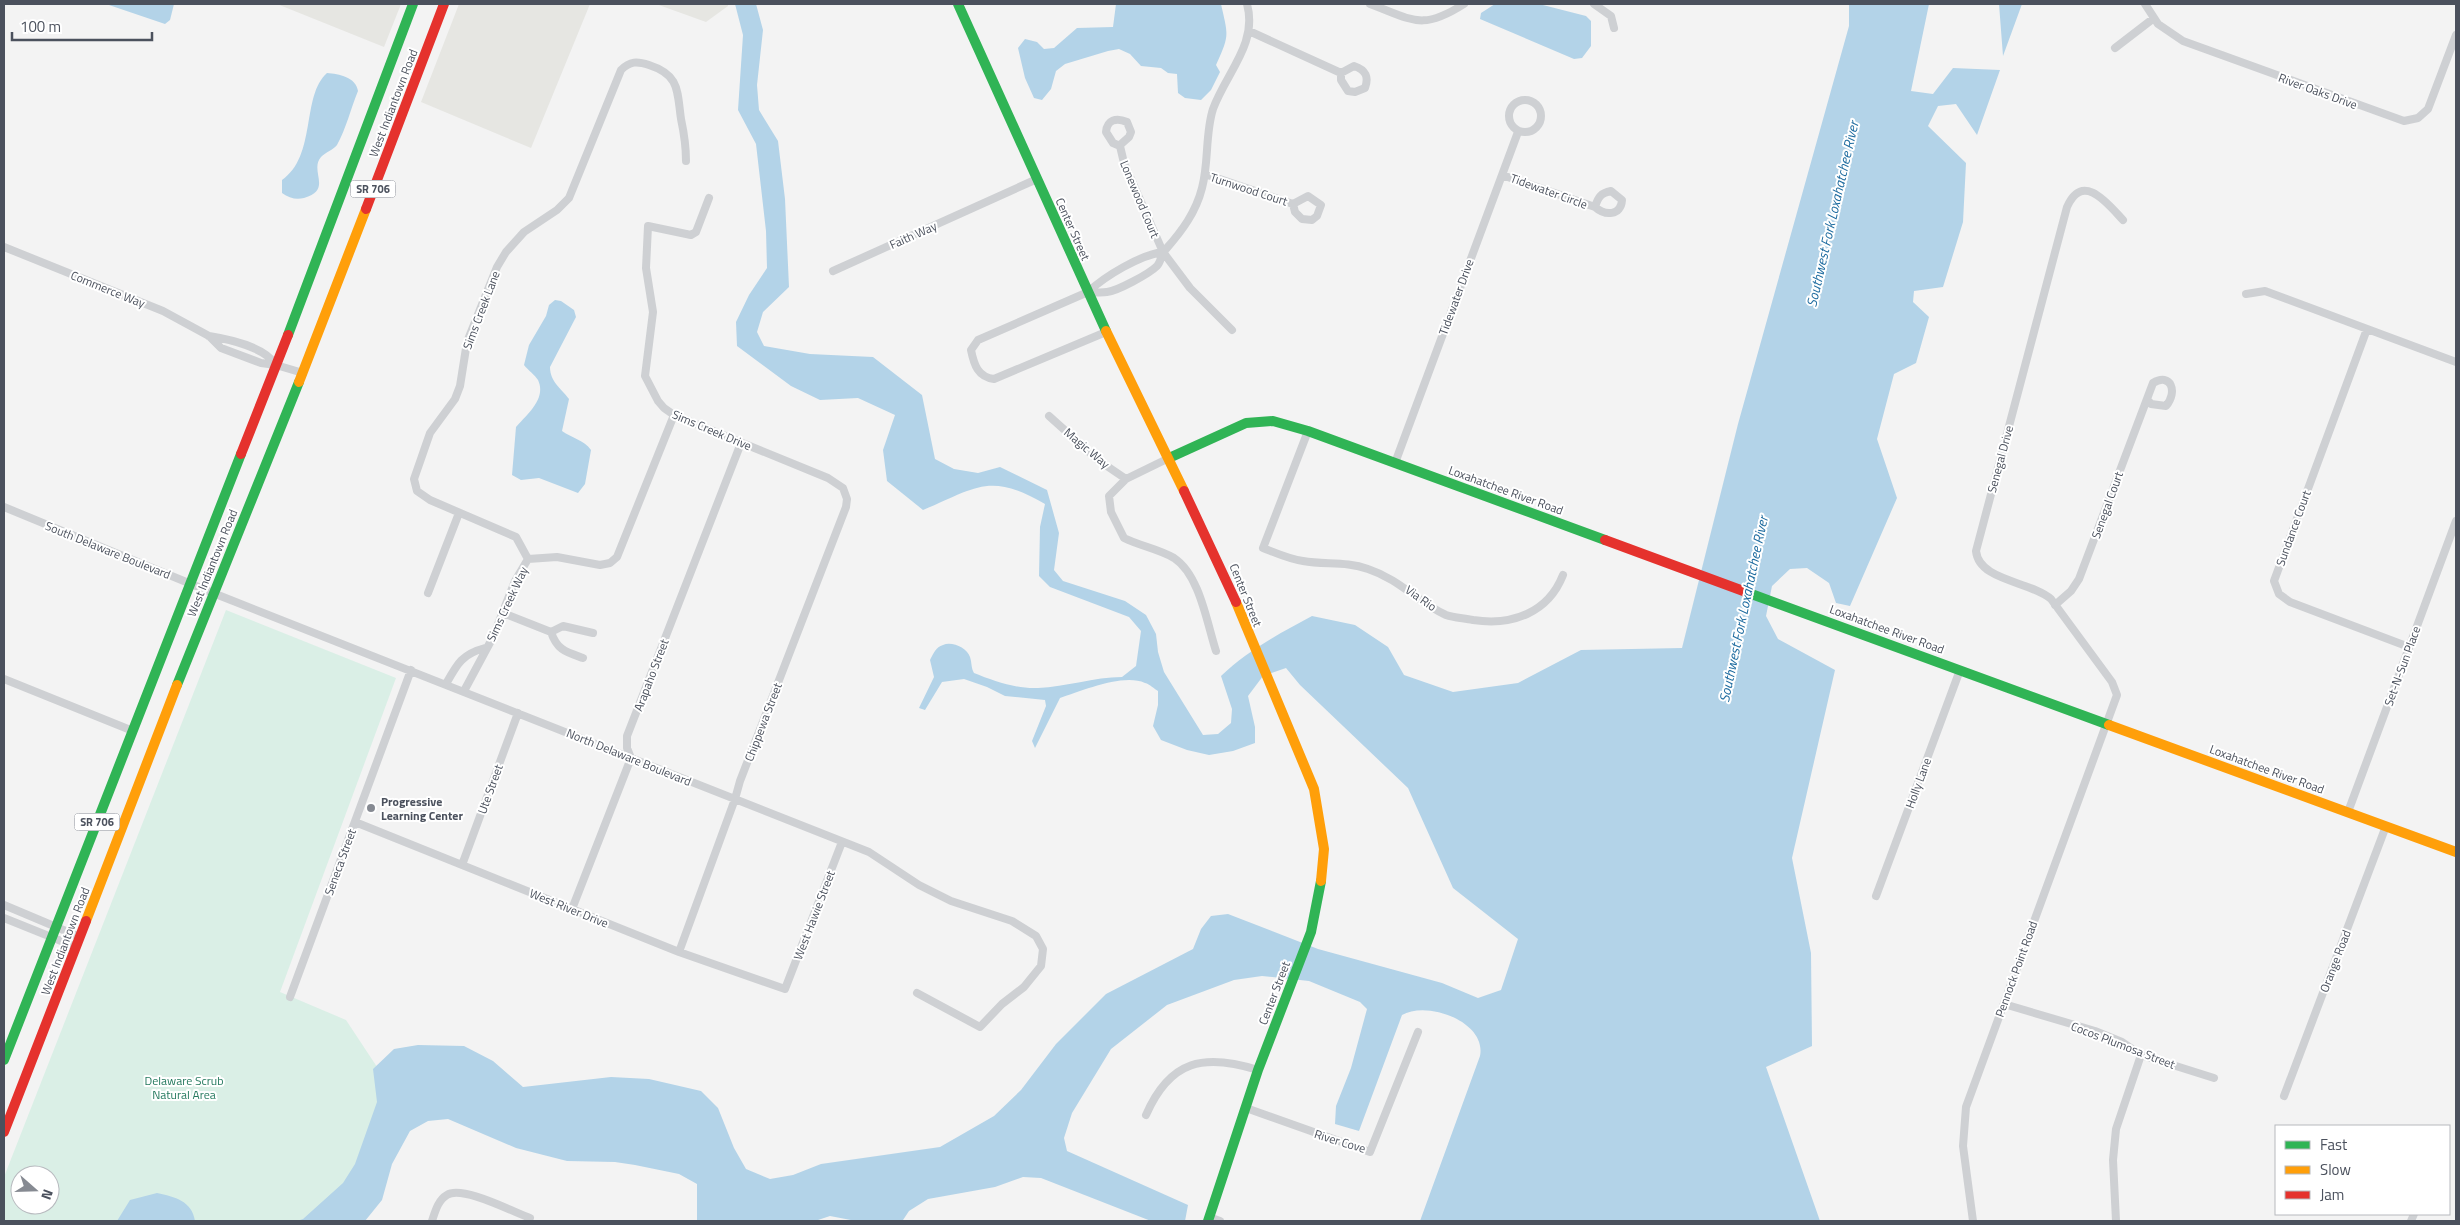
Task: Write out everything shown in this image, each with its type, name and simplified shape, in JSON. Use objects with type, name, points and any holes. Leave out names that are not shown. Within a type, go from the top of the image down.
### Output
[{"type":"street","name":"West Indiantown Road","points":[[4,1060],[276,365],[413,4]]},
{"type":"street","name":"West Indiantown Road","points":[[4,1132],[213,593],[303,373],[444,4]]},
{"type":"street","name":"Center Street","points":[[958,4],[1106,332],[1220,564],[1314,789],[1324,849],[1319,896],[1307,941],[1258,1070],[1209,1219]]},
{"type":"street","points":[[1106,332],[994,379],[981,374],[973,363],[971,350],[978,340],[1088,292],[1108,292],[1130,282],[1157,265],[1163,252],[1189,220],[1196,205],[1205,174],[1212,113],[1225,82],[1244,49],[1249,31],[1247,4]]},
{"type":"street","points":[[1370,4],[1420,22],[1441,18],[1464,4]]},
{"type":"street","points":[[1594,4],[1611,16],[1614,28]]},
{"type":"street","name":"River Oaks Drive","points":[[2145,4],[2164,29],[2183,41],[2404,121],[2418,118],[2428,109],[2456,35]]},
{"type":"street","points":[[2115,48],[2154,18]]},
{"type":"street","points":[[1249,31],[1341,73]]},
{"type":"street","name":"Sims Creek Lane","points":[[528,559],[516,537],[506,531],[430,500],[417,491],[414,480],[430,433],[455,399],[460,386],[464,352],[497,267],[511,246],[524,232],[557,210],[569,198],[621,70],[627,64],[638,61],[652,66],[665,72],[676,85],[686,142],[686,161]]},
{"type":"street","points":[[1519,100],[1534,101],[1541,112],[1538,125],[1530,131],[1518,132],[1510,123],[1510,109],[1519,100]]},
{"type":"street","name":"Tidewater Drive","points":[[1394,463],[1518,132]]},
{"type":"street","name":"Lonewood Court","points":[[1120,146],[1124,163],[1163,252],[1190,288],[1232,330]]},
{"type":"street","name":"Turnwood Court","points":[[1205,174],[1293,204]]},
{"type":"street","name":"Tidewater Circle","points":[[1502,175],[1596,207]]},
{"type":"street","name":"Faith Way","points":[[833,271],[1037,179]]},
{"type":"street","name":"Senegal Drive","points":[[2107,724],[2116,702],[2115,688],[2055,605],[2040,591],[1984,569],[1977,558],[1976,551],[2067,207],[2074,196],[2080,192],[2093,192],[2099,194],[2123,220]]},
{"type":"street","name":"Sims Creek Drive","points":[[710,198],[696,232],[691,235],[648,226],[646,258],[653,312],[645,376],[658,401],[664,408],[674,414],[828,478],[843,488],[845,493]]},
{"type":"street","name":"Commerce Way","points":[[4,247],[163,311],[209,336],[229,339],[249,347],[272,359],[276,365],[303,373]]},
{"type":"street","points":[[1088,292],[1099,280],[1153,253],[1163,252]]},
{"type":"street","points":[[2246,294],[2265,292],[2456,362]]},
{"type":"street","name":"Sundance Court","points":[[2366,329],[2274,581],[2279,594],[2290,602],[2409,647]]},
{"type":"street","name":"Senegal Court","points":[[2055,605],[2071,592],[2079,579],[2147,398]]},
{"type":"street","points":[[528,559],[557,557],[600,565],[610,563],[617,557],[674,414]]},
{"type":"street","name":"Magic Way","points":[[1049,416],[1098,460],[1126,479]]},
{"type":"street","name":"Loxahatchee River Road","points":[[1169,458],[1246,423],[1273,421],[1308,431],[2456,852]]},
{"type":"street","name":"Via Rio","points":[[1308,431],[1263,548],[1303,561],[1349,564],[1365,568],[1396,581],[1448,616],[1484,621],[1507,620],[1530,614],[1541,607],[1552,595],[1563,575]]},
{"type":"street","name":"Arapaho Street","points":[[572,909],[631,758],[627,748],[628,736],[741,443]]},
{"type":"street","points":[[1169,458],[1126,479],[1109,496],[1111,512],[1124,538],[1174,558],[1187,570],[1202,602],[1216,651]]},
{"type":"street","name":"Chippewa Street","points":[[679,952],[736,799],[740,781],[846,507],[845,493]]},
{"type":"street","name":"South Delaware Boulevard","points":[[4,507],[213,593]]},
{"type":"street","points":[[428,593],[459,512]]},
{"type":"street","name":"Set-N-Sun Place","points":[[2348,812],[2456,521]]},
{"type":"street","name":"Sims Creek Way","points":[[464,691],[485,648],[493,637],[515,580],[528,559]]},
{"type":"street","name":"North Delaware Boulevard","points":[[213,593],[869,852],[912,881],[951,901],[1012,921],[1036,936],[1043,949],[1041,966],[1024,987],[1002,1004],[980,1027],[917,993]]},
{"type":"street","points":[[503,613],[552,632],[563,626],[593,634]]},
{"type":"street","points":[[552,632],[555,642],[561,650],[583,658]]},
{"type":"street","name":"Sims Creek Way","points":[[446,684],[458,664],[470,652],[485,648]]},
{"type":"street","name":"Seneca Street","points":[[290,997],[412,670]]},
{"type":"street","name":"Holly Lane","points":[[1876,896],[1960,670]]},
{"type":"street","points":[[4,679],[133,731]]},
{"type":"street","name":"Ute Street","points":[[462,865],[518,713]]},
{"type":"street","name":"Pennock Point Road","points":[[1973,1221],[1963,1146],[1966,1112],[1970,1094],[2107,724]]},
{"type":"street","name":"West River Drive","points":[[355,822],[679,952],[785,989]]},
{"type":"street","name":"Orange Road","points":[[2284,1096],[2386,826]]},
{"type":"street","name":"West Hawie Street","points":[[785,989],[842,842]]},
{"type":"street","points":[[4,905],[80,937]]},
{"type":"street","points":[[4,918],[76,947]]},
{"type":"street","name":"Cocos Plumosa Street","points":[[2004,1004],[2095,1032],[2122,1042],[2141,1055],[2214,1078]]},
{"type":"street","name":"River Cove","points":[[1246,1108],[1370,1152],[1418,1032]]},
{"type":"street","points":[[2116,1221],[2113,1160],[2116,1129],[2141,1055]]},
{"type":"street","points":[[1146,1115],[1157,1092],[1168,1080],[1195,1064],[1210,1061],[1226,1061],[1258,1070]]},
{"type":"street","points":[[432,1221],[441,1199],[446,1195],[459,1191],[530,1218]]},
{"type":"street","points":[[1209,1219],[1220,1221]]},
{"type":"shaded area","points":[[277,4],[401,4],[384,47]]},
{"type":"shaded area","points":[[459,4],[590,4],[531,148],[421,102]]},
{"type":"shaded area","points":[[656,4],[728,4],[728,6],[706,22]]},
{"type":"green space","name":"Delaware Scrub Natural Area","points":[[226,610],[396,678],[280,992],[346,1020],[383,1076],[375,1126],[353,1184],[306,1221],[4,1221],[4,1177]]},
{"type":"water","points":[[106,4],[174,4],[170,20],[165,24]]},
{"type":"water","name":"Southwest Fork Loxahatchee River","points":[[735,4],[756,4],[763,30],[757,85],[759,110],[778,141],[785,199],[789,287],[763,312],[757,332],[764,346],[810,354],[873,357],[922,395],[935,459],[954,469],[978,473],[1000,467],[1047,490],[1059,533],[1054,570],[1063,581],[1125,601],[1146,615],[1156,634],[1158,652],[1164,672],[1203,735],[1218,734],[1231,723],[1232,709],[1221,676],[1253,651],[1312,616],[1355,625],[1388,647],[1404,675],[1453,692],[1518,683],[1581,650],[1682,648],[1738,424],[1849,26],[1849,4],[1929,4],[1911,91],[1933,94],[1953,68],[2000,70],[1977,135],[1956,104],[1938,106],[1928,126],[1966,163],[1963,222],[1943,287],[1914,291],[1913,302],[1929,317],[1916,363],[1894,374],[1877,439],[1897,498],[1850,606],[1836,603],[1829,583],[1807,568],[1790,569],[1772,586],[1766,616],[1778,639],[1835,670],[1792,858],[1811,953],[1812,1046],[1766,1067],[1820,1221],[1420,1221],[1480,1056],[1480,1044],[1474,1033],[1465,1024],[1440,1012],[1413,1011],[1402,1015],[1359,1131],[1335,1124],[1336,1106],[1351,1068],[1367,1009],[1360,1002],[1309,981],[1262,976],[1234,980],[1167,1005],[1111,1049],[1072,1113],[1064,1138],[1067,1151],[1188,1205],[1185,1221],[1151,1221],[1041,1178],[1023,1177],[995,1187],[928,1199],[909,1211],[903,1220],[906,1221],[856,1221],[830,1216],[815,1221],[697,1221],[697,1184],[679,1174],[615,1162],[567,1161],[516,1148],[448,1119],[428,1121],[410,1131],[392,1164],[382,1200],[365,1221],[297,1221],[303,1219],[343,1183],[355,1164],[377,1102],[373,1069],[394,1049],[418,1045],[464,1046],[493,1061],[523,1087],[611,1077],[649,1079],[701,1091],[718,1108],[734,1148],[746,1169],[770,1179],[793,1175],[821,1164],[940,1147],[994,1116],[1021,1090],[1056,1044],[1106,994],[1193,949],[1201,929],[1211,916],[1228,914],[1318,949],[1442,983],[1478,998],[1501,990],[1518,939],[1453,888],[1408,788],[1300,685],[1286,668],[1263,676],[1248,696],[1255,727],[1255,743],[1233,751],[1209,755],[1187,750],[1161,740],[1153,726],[1158,705],[1158,691],[1136,680],[1102,684],[1060,698],[1035,748],[1032,741],[1046,706],[1045,700],[1005,696],[964,679],[942,682],[925,710],[919,708],[934,677],[930,660],[937,649],[943,645],[951,644],[963,648],[970,657],[974,673],[1013,686],[1038,688],[1122,677],[1136,666],[1141,631],[1129,617],[1050,587],[1039,576],[1040,527],[1045,504],[1010,488],[984,486],[957,495],[923,510],[887,481],[883,450],[895,415],[858,398],[820,400],[791,386],[737,346],[736,322],[749,295],[767,268],[766,231],[756,144],[738,110],[743,35]]},
{"type":"water","points":[[1116,4],[1221,4],[1226,29],[1226,41],[1216,65],[1220,72],[1211,90],[1201,100],[1185,98],[1178,93],[1177,74],[1168,73],[1161,68],[1141,66],[1130,54],[1119,49],[1065,64],[1056,71],[1051,89],[1042,100],[1034,98],[1025,78],[1018,48],[1025,39],[1037,42],[1044,49],[1054,48],[1077,28],[1113,27]]},
{"type":"water","points":[[1495,4],[1539,4],[1586,16],[1591,21],[1591,46],[1582,58],[1574,59],[1480,19],[1481,13]]},
{"type":"water","points":[[1999,4],[2022,4],[2003,56]]},
{"type":"water","points":[[327,73],[342,75],[350,79],[357,86],[358,91],[337,145],[321,157],[318,162],[319,185],[317,190],[313,195],[304,198],[293,198],[282,193],[282,180],[293,169],[300,156],[305,142],[314,96],[319,83]]},
{"type":"water","points":[[555,300],[561,301],[574,310],[576,317],[550,367],[550,372],[554,381],[569,399],[562,431],[581,441],[591,450],[585,484],[578,493],[539,478],[521,480],[512,475],[516,427],[530,412],[540,394],[538,380],[524,365],[529,345],[546,316],[549,305]]},
{"type":"water","points":[[157,1193],[182,1201],[190,1209],[195,1221],[117,1221],[130,1200]]},
{"type":"traffic: fast","points":[[288,335],[413,4]]},
{"type":"traffic: fast","points":[[958,4],[1106,331]]},
{"type":"traffic: fast","points":[[177,685],[299,382]]},
{"type":"traffic: fast","points":[[1169,458],[1246,423],[1273,421],[1308,431],[1605,540]]},
{"type":"traffic: fast","points":[[4,1060],[241,454]]},
{"type":"traffic: fast","points":[[1746,592],[2109,725]]},
{"type":"traffic: fast","points":[[1208,1221],[1258,1070],[1311,932],[1321,881]]},
{"type":"traffic: slow","points":[[299,382],[366,209]]},
{"type":"traffic: slow","points":[[1106,331],[1184,491]]},
{"type":"traffic: slow","points":[[1236,602],[1314,789],[1324,849],[1321,881]]},
{"type":"traffic: slow","points":[[86,921],[177,685]]},
{"type":"traffic: slow","points":[[2109,725],[2456,852]]},
{"type":"traffic: jam","points":[[366,209],[444,4]]},
{"type":"traffic: jam","points":[[241,454],[288,335]]},
{"type":"traffic: jam","points":[[1184,491],[1236,602]]},
{"type":"traffic: jam","points":[[1605,540],[1746,592]]},
{"type":"traffic: jam","points":[[4,1132],[86,921]]},
{"type":"place","name":"Progressive Learning Center","points":[[371,808]]}]
